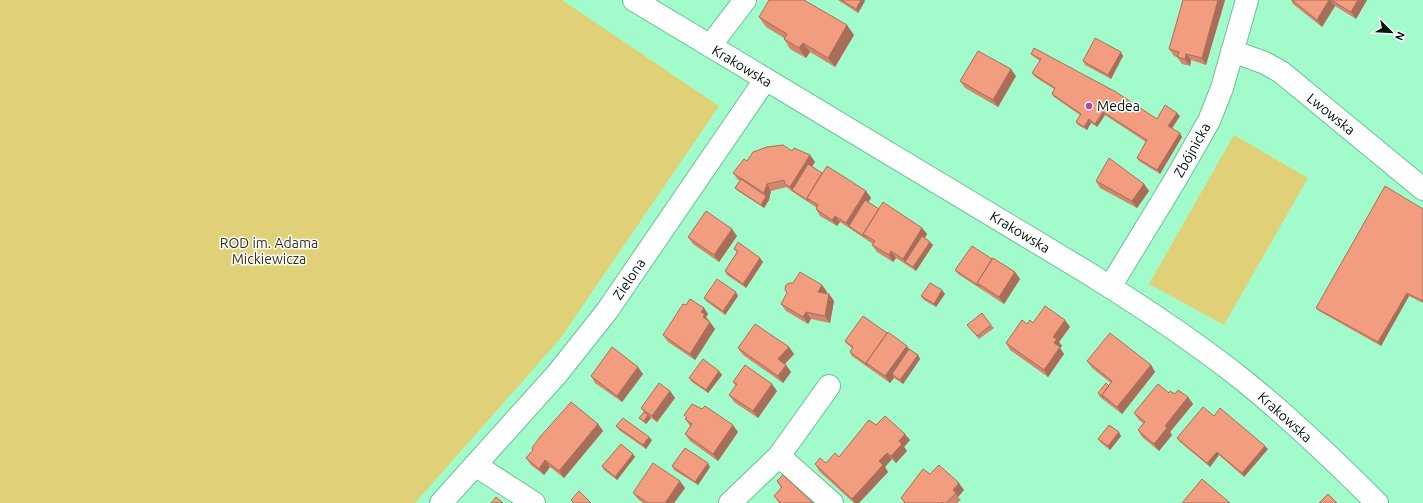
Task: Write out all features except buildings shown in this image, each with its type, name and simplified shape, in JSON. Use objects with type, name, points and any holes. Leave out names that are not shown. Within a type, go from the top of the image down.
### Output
[{"type":"street","name":"Krakowska","points":[[634,0],[1110,286],[1181,334],[1242,380],[1304,434],[1377,503]]},
{"type":"street","points":[[710,46],[745,0]]},
{"type":"street","name":"Zbójnicka","points":[[1110,286],[1186,162],[1209,120],[1222,88],[1247,0]]},
{"type":"street","name":"Lwowska","points":[[1232,52],[1265,63],[1281,72],[1423,189]]},
{"type":"street","name":"Zielona","points":[[441,503],[557,374],[608,311],[765,80]]},
{"type":"street","points":[[730,503],[779,456],[829,386]]},
{"type":"street","points":[[779,456],[832,503]]},
{"type":"street","points":[[475,465],[534,503]]},
{"type":"green space","name":"ROD im. Adama Mickiewicza","points":[[0,0],[562,0],[719,106],[560,339],[415,503],[0,503]]},
{"type":"green space","points":[[1234,135],[1308,178],[1224,325],[1149,284]]},
{"type":"place","name":"Medea","points":[[1089,106]]}]
